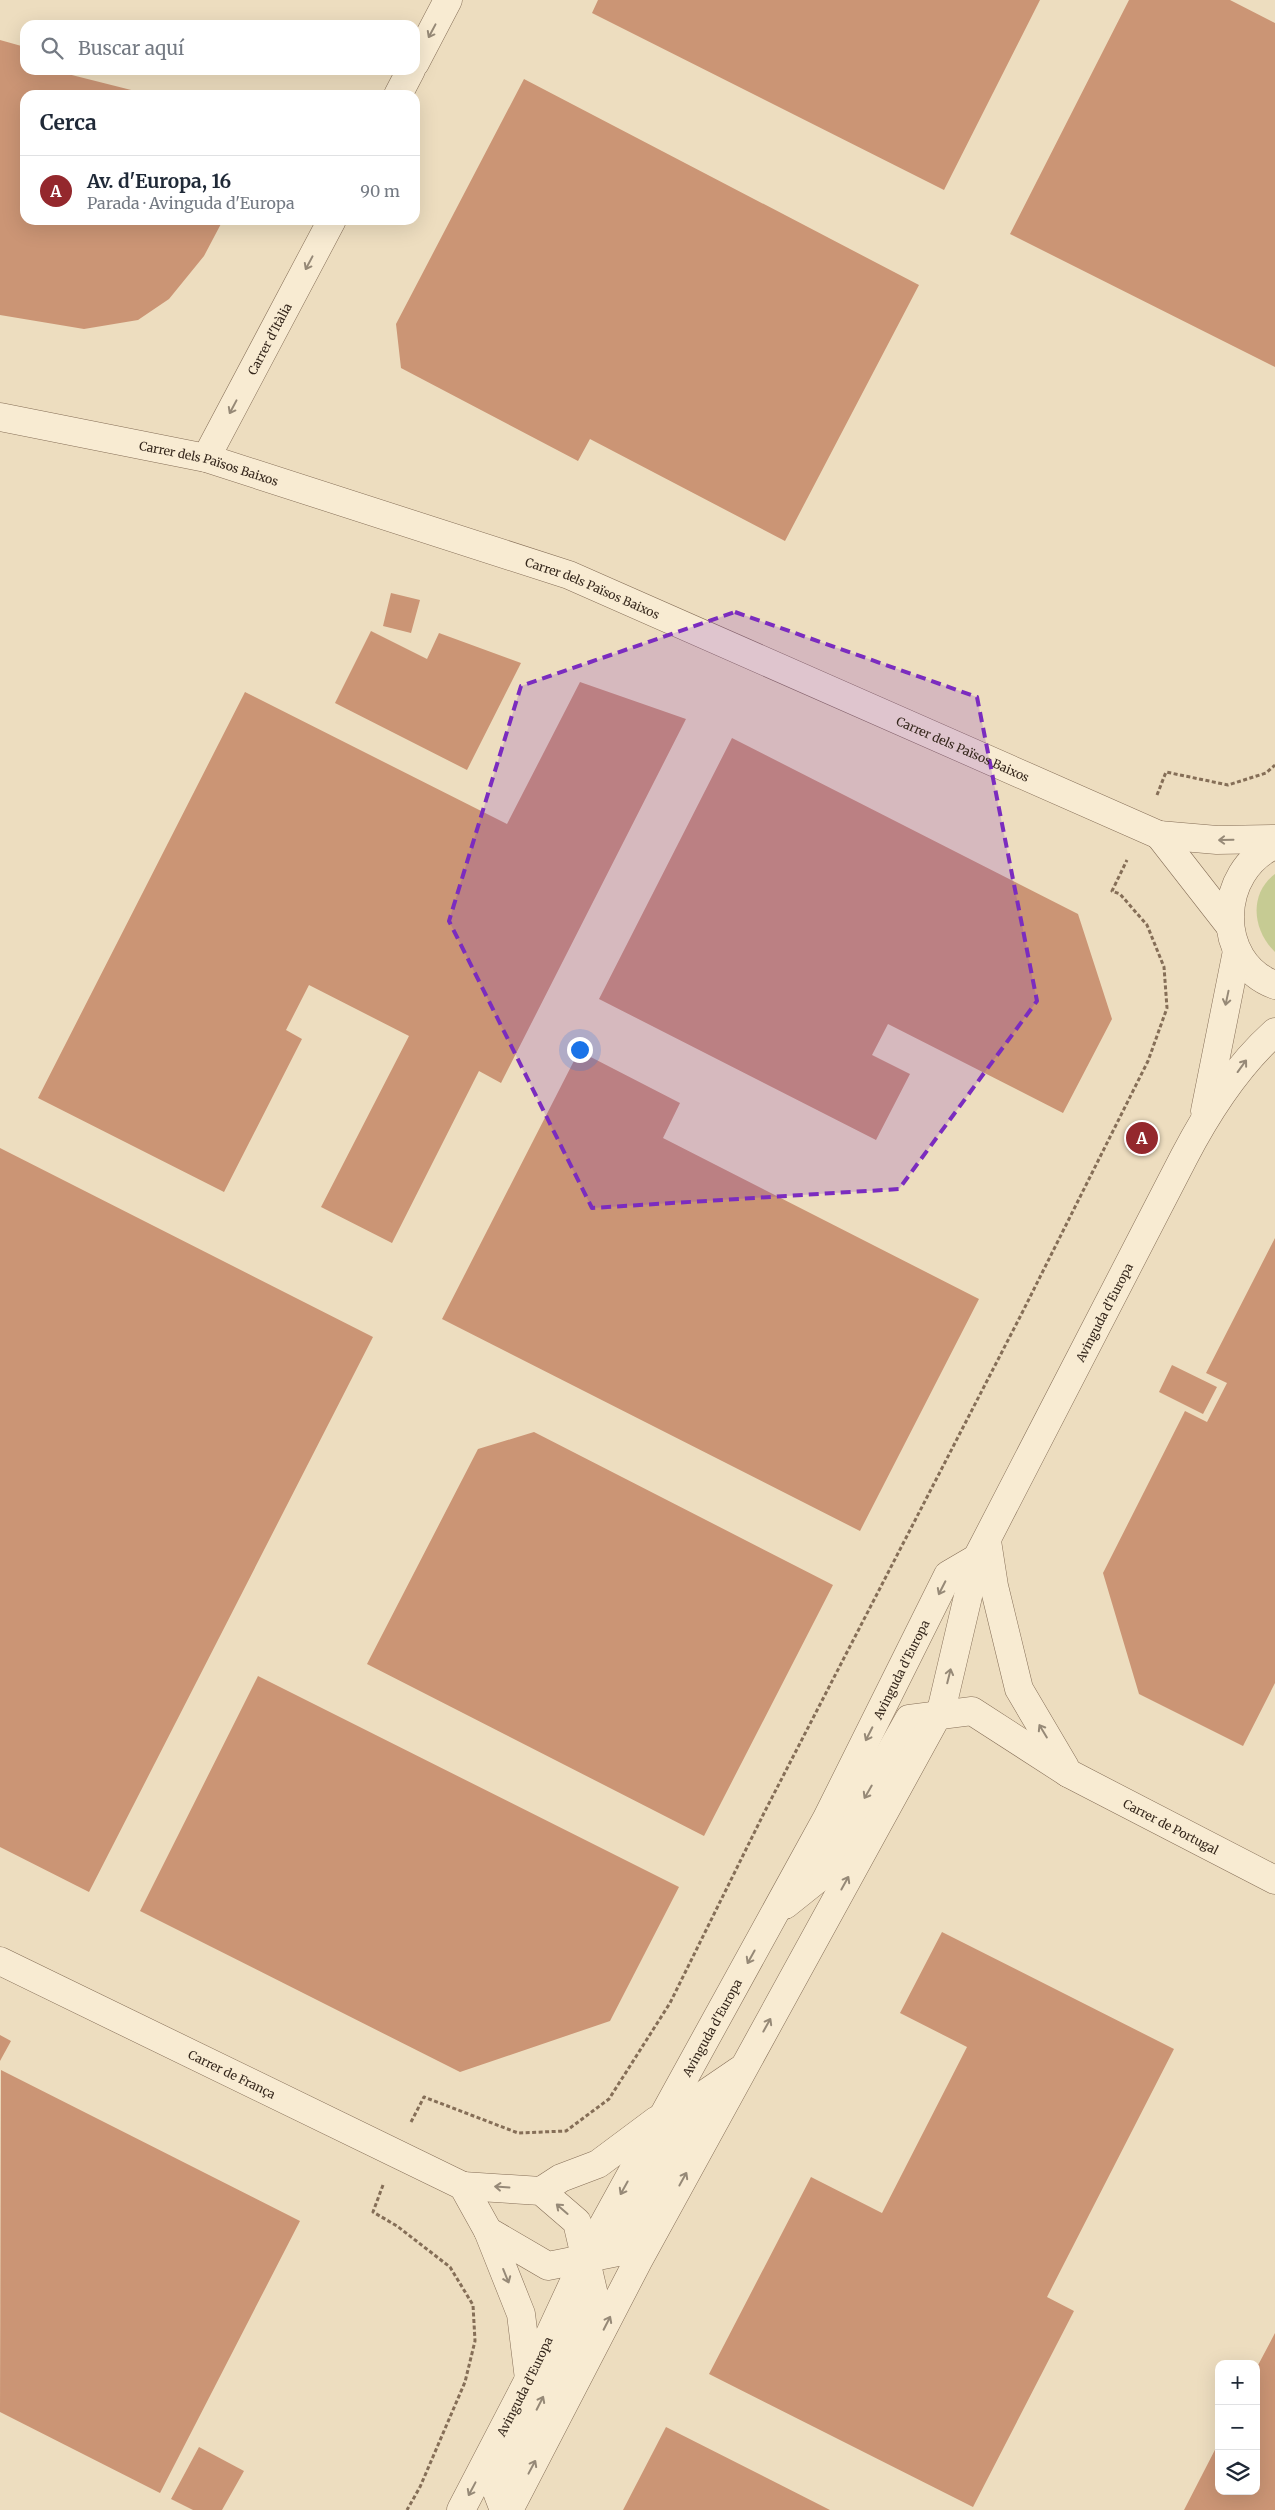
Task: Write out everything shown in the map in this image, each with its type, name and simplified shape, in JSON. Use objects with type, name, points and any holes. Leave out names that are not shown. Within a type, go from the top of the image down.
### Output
[{"type":"street","points":[[420,53],[448,0]]},
{"type":"street","points":[[401,90],[408,75]]},
{"type":"street","name":"Carrer d'Itàlia","points":[[206,458],[329,225]]},
{"type":"street","name":"Carrer dels Països Baixos","points":[[0,417],[206,458],[569,575],[1151,832],[1217,840],[1275,839]]},
{"type":"street","name":"Carrer dels Països Baixos","points":[[1151,832],[1234,938],[1250,969],[1275,985]]},
{"type":"street","name":"Avinguda d'Europa","points":[[1204,1119],[1234,938],[1231,897],[1242,871],[1262,850],[1275,845]]},
{"type":"street","name":"Avinguda d'Europa","points":[[509,2510],[638,2261],[942,1707],[982,1549],[1204,1119],[1251,1054],[1275,1032]]},
{"type":"street","points":[[982,1549],[994,1586],[1019,1689],[1068,1773]]},
{"type":"street","name":"Avinguda d'Europa","points":[[461,2510],[529,2379],[585,2258],[827,1818],[948,1575],[982,1549]]},
{"type":"street","name":"Carrer de Portugal","points":[[774,1914],[820,1876],[910,1719],[972,1711],[1068,1773],[1275,1880]]},
{"type":"street","name":"Carrer de França","points":[[0,1961],[463,2186]]},
{"type":"street","points":[[488,2231],[548,2266],[618,2252],[700,2098],[743,2068]]},
{"type":"street","points":[[463,2186],[541,2191],[562,2178],[598,2164],[665,2115]]},
{"type":"street","points":[[463,2186],[488,2231],[521,2314],[529,2379]]},
{"type":"street","points":[[504,2510],[496,2489],[594,2295],[577,2222],[541,2191]]},
{"type":"path","points":[[407,2510],[420,2487],[465,2382],[475,2341],[473,2305],[450,2267],[398,2226],[373,2212],[396,2153],[424,2097],[518,2133],[566,2131],[609,2099],[670,2003],[764,1813],[1021,1315],[1148,1061],[1167,1008],[1164,967],[1147,925],[1120,894],[1112,891],[1151,832],[1166,772],[1228,785],[1266,773],[1275,764]]},
{"type":"highlighted area","points":[[735,612],[977,697],[1037,1001],[899,1189],[592,1208],[449,921],[521,686]]},
{"type":"green space","points":[[1275,874],[1275,952],[1262,934],[1258,923],[1257,902],[1266,882]]},
{"type":"building","points":[[598,0],[1040,0],[944,190],[592,13]]},
{"type":"building","points":[[1129,0],[1230,0],[1275,23],[1275,367],[1010,234]]},
{"type":"building","points":[[0,40],[20,46],[20,75],[72,75],[131,90],[20,90],[20,225],[220,225],[204,256],[169,299],[138,320],[84,329],[0,315]]},
{"type":"building","points":[[524,79],[919,285],[785,541],[590,439],[578,461],[401,368],[396,324]]},
{"type":"building","points":[[391,593],[420,600],[411,633],[383,626]]},
{"type":"building","points":[[371,631],[427,659],[439,633],[521,663],[467,770],[335,703]]},
{"type":"building","points":[[580,682],[686,719],[501,1083],[479,1071],[392,1243],[321,1207],[409,1036],[309,985],[286,1030],[302,1039],[224,1192],[38,1098],[245,692],[507,824]]},
{"type":"building","points":[[732,738],[1078,914],[1112,1019],[1063,1113],[888,1024],[872,1055],[910,1074],[876,1140],[599,999]]},
{"type":"building","points":[[579,1051],[680,1103],[663,1138],[979,1299],[860,1531],[442,1319]]},
{"type":"building","points":[[0,1148],[373,1337],[89,1892],[0,1847]]},
{"type":"building","points":[[1275,1238],[1275,1683],[1243,1746],[1139,1694],[1103,1573],[1185,1411],[1207,1422],[1227,1383],[1206,1373]]},
{"type":"building","points":[[1172,1365],[1217,1387],[1203,1414],[1159,1392]]},
{"type":"building","points":[[534,1432],[833,1585],[704,1836],[367,1664],[478,1449]]},
{"type":"building","points":[[258,1676],[679,1887],[610,2021],[460,2072],[140,1911]]},
{"type":"building","points":[[942,1932],[1174,2049],[1047,2297],[1074,2311],[973,2507],[709,2374],[811,2177],[882,2213],[967,2047],[900,2013]]},
{"type":"building","points":[[0,2035],[11,2041],[0,2061]]},
{"type":"building","points":[[1,2070],[300,2221],[160,2493],[0,2412]]},
{"type":"building","points":[[1275,2333],[1275,2510],[1184,2510],[1215,2450],[1215,2495],[1260,2495],[1260,2361]]},
{"type":"building","points":[[666,2427],[830,2510],[623,2510]]},
{"type":"building","points":[[199,2447],[244,2471],[222,2510],[193,2510],[171,2499]]},
{"type":"place","name":"Av. d'Europa, 16","points":[[1142,1138]]}]
